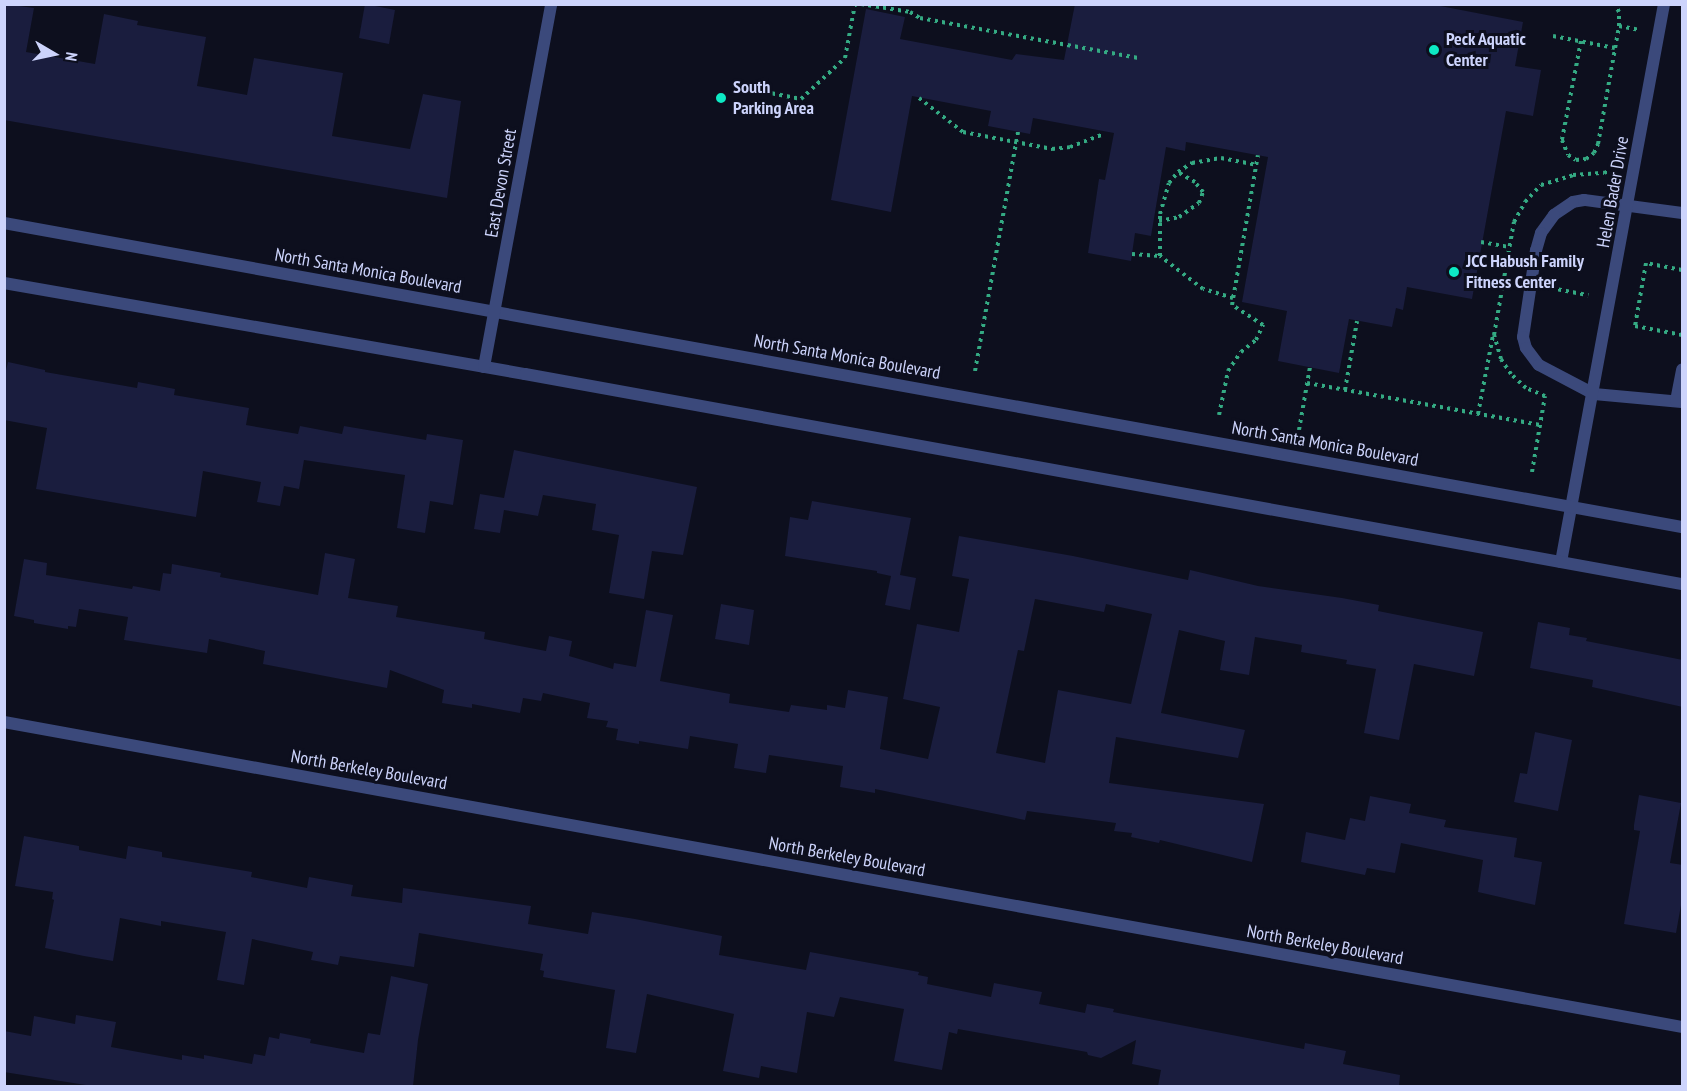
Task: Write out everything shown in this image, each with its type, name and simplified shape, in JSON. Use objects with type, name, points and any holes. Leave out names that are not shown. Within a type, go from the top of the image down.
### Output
[{"type":"street","name":"East Devon Street","points":[[484,367],[496,312],[551,4]]},
{"type":"street","name":"Helen Bader Drive","points":[[1561,562],[1594,394],[1664,4]]},
{"type":"street","points":[[1683,213],[1597,200],[1573,202],[1547,222],[1536,250],[1524,322],[1526,348],[1539,365],[1594,394],[1679,402],[1683,370]]},
{"type":"street","name":"North Santa Monica Boulevard","points":[[4,223],[1683,527]]},
{"type":"street","points":[[4,283],[484,367],[1683,584]]},
{"type":"street","name":"North Berkeley Boulevard","points":[[4,722],[1683,1027]]},
{"type":"path","points":[[750,89],[801,99],[845,58],[855,4]]},
{"type":"path","points":[[1581,41],[1562,140],[1568,155],[1576,160],[1586,159],[1594,153],[1598,144],[1619,26],[1619,12],[1615,4]]},
{"type":"path","points":[[865,5],[910,12],[920,18],[1138,58]]},
{"type":"path","points":[[1553,36],[1615,48]]},
{"type":"path","points":[[919,98],[963,132],[1059,149],[1104,134]]},
{"type":"path","points":[[975,371],[1018,132]]},
{"type":"path","points":[[1219,415],[1228,370],[1241,352],[1256,340],[1263,325],[1232,305],[1258,155]]},
{"type":"path","points":[[1160,256],[1159,221],[1163,198],[1169,183],[1178,172],[1192,163],[1208,159],[1221,158],[1257,165]]},
{"type":"path","points":[[1159,221],[1179,217],[1199,203],[1203,192],[1196,182],[1178,172]]},
{"type":"path","points":[[1481,242],[1509,247]]},
{"type":"path","points":[[1132,254],[1160,256],[1203,290],[1233,298]]},
{"type":"path","points":[[1683,270],[1647,263],[1635,326],[1683,335]]},
{"type":"path","points":[[1543,287],[1589,295]]},
{"type":"path","points":[[1346,390],[1357,321]]},
{"type":"path","points":[[1478,414],[1494,335]]},
{"type":"path","points":[[1299,430],[1310,367]]},
{"type":"path","points":[[1307,383],[1540,425]]},
{"type":"building","points":[[4,4],[34,8],[26,52],[95,64],[104,14],[138,21],[137,25],[206,37],[197,86],[247,95],[254,58],[343,73],[332,136],[410,149],[423,94],[461,101],[447,198],[4,120]]},
{"type":"building","points":[[365,4],[395,10],[389,44],[359,38]]},
{"type":"building","points":[[1075,4],[1430,4],[1523,22],[1515,66],[1541,70],[1533,116],[1506,111],[1472,299],[1407,287],[1403,310],[1396,308],[1392,327],[1349,319],[1339,373],[1278,361],[1287,311],[1242,302],[1268,157],[1186,142],[1185,151],[1166,147],[1151,236],[1135,233],[1131,261],[1088,253],[1099,179],[1105,180],[1114,133],[1033,118],[1030,134],[988,126],[991,111],[912,96],[891,212],[831,200],[866,9],[905,17],[900,39],[1012,60],[1016,54],[1064,60]]},
{"type":"building","points":[[8,362],[45,370],[45,372],[137,388],[138,382],[175,389],[174,395],[249,408],[246,425],[298,434],[300,426],[342,434],[344,426],[426,440],[427,434],[463,440],[453,505],[430,501],[425,533],[397,528],[405,475],[304,460],[299,489],[284,486],[280,506],[257,502],[261,482],[203,471],[196,517],[36,489],[47,428],[4,420],[4,379]]},
{"type":"building","points":[[514,450],[697,487],[683,555],[652,551],[644,599],[609,593],[619,535],[592,530],[596,504],[543,495],[538,516],[504,510],[500,533],[474,529],[480,494],[504,498]]},
{"type":"building","points":[[812,501],[911,518],[900,575],[916,578],[910,610],[885,605],[891,576],[877,573],[877,571],[785,556],[790,517],[808,520]]},
{"type":"building","points":[[959,536],[1073,556],[1188,580],[1190,570],[1258,586],[1379,605],[1378,611],[1483,632],[1474,676],[1414,664],[1399,740],[1364,733],[1376,669],[1346,664],[1347,660],[1301,652],[1302,645],[1255,637],[1249,675],[1220,670],[1225,641],[1179,630],[1161,713],[1245,730],[1238,758],[1116,737],[1109,783],[1264,804],[1252,862],[1160,840],[1159,843],[1131,837],[1132,833],[1114,831],[1116,823],[1027,811],[1025,820],[875,789],[875,793],[840,787],[843,766],[769,755],[766,773],[734,768],[738,744],[690,736],[688,749],[639,741],[639,744],[616,740],[618,729],[606,727],[608,721],[587,718],[590,703],[543,693],[541,701],[523,698],[520,713],[472,704],[472,708],[442,703],[444,690],[390,670],[387,688],[263,664],[265,651],[209,639],[207,653],[124,640],[128,617],[79,609],[76,627],[68,626],[68,629],[34,623],[34,620],[14,616],[24,559],[47,563],[46,575],[132,589],[133,586],[160,591],[163,573],[171,574],[172,564],[221,573],[220,577],[318,595],[325,553],[355,559],[348,598],[398,606],[396,617],[485,632],[484,639],[546,651],[549,636],[572,641],[569,656],[613,669],[614,663],[636,667],[646,610],[673,615],[660,681],[730,694],[729,703],[789,712],[791,705],[827,710],[827,705],[845,708],[848,690],[888,697],[880,749],[928,759],[940,707],[903,699],[917,624],[959,632],[969,579],[952,576]],"holes":[[[1035,599],[1104,612],[1106,604],[1152,614],[1131,704],[1058,690],[1045,763],[996,753],[1018,650],[1024,651]]]},
{"type":"building","points":[[721,604],[754,610],[749,645],[715,639]]},
{"type":"building","points":[[1538,622],[1570,628],[1569,635],[1587,638],[1586,641],[1683,660],[1683,707],[1592,687],[1593,680],[1530,668]]},
{"type":"building","points":[[1535,732],[1572,740],[1558,811],[1514,802],[1520,773],[1527,774]]},
{"type":"building","points":[[1639,795],[1681,803],[1670,863],[1683,865],[1683,894],[1676,933],[1624,924],[1640,831],[1634,830]]},
{"type":"building","points":[[1370,796],[1411,804],[1409,813],[1446,820],[1444,827],[1517,838],[1514,857],[1542,862],[1535,905],[1478,892],[1483,860],[1401,843],[1395,873],[1367,868],[1365,875],[1301,862],[1306,832],[1345,840],[1350,818],[1365,821]]},
{"type":"building","points":[[24,836],[79,846],[79,850],[126,859],[128,846],[162,852],[162,857],[252,872],[251,877],[307,888],[309,877],[353,885],[351,896],[402,903],[403,888],[531,906],[528,924],[588,934],[592,912],[635,919],[722,936],[719,955],[806,970],[810,952],[919,972],[918,975],[928,977],[927,984],[991,997],[994,983],[1042,992],[1039,1004],[1085,1013],[1087,1004],[1114,1009],[1113,1012],[1304,1049],[1305,1043],[1346,1051],[1343,1064],[1400,1075],[1399,1086],[1158,1086],[1161,1070],[1132,1064],[1136,1040],[1101,1058],[1088,1055],[1087,1052],[958,1029],[957,1034],[949,1032],[942,1070],[894,1061],[904,1009],[840,997],[834,1017],[807,1012],[797,1073],[761,1066],[759,1078],[723,1071],[734,1014],[647,994],[636,1053],[606,1048],[615,990],[543,977],[544,971],[540,970],[543,954],[419,933],[414,967],[340,956],[338,965],[311,960],[313,952],[252,939],[244,985],[217,980],[226,932],[161,921],[161,926],[120,918],[113,961],[84,956],[45,948],[54,900],[52,899],[53,892],[15,886]]},
{"type":"building","points":[[391,976],[428,984],[413,1086],[92,1086],[4,1072],[4,1031],[31,1036],[34,1016],[75,1024],[76,1015],[116,1022],[111,1047],[182,1060],[182,1055],[204,1059],[204,1055],[252,1064],[254,1054],[265,1056],[269,1037],[279,1039],[280,1033],[311,1039],[310,1043],[364,1053],[368,1033],[380,1035]]},
{"type":"place","name":"Peck Aquatic Center","points":[[1434,50]]},
{"type":"place","name":"South Parking Area","points":[[721,98]]},
{"type":"place","name":"JCC Habush Family Fitness Center","points":[[1454,272]]}]
